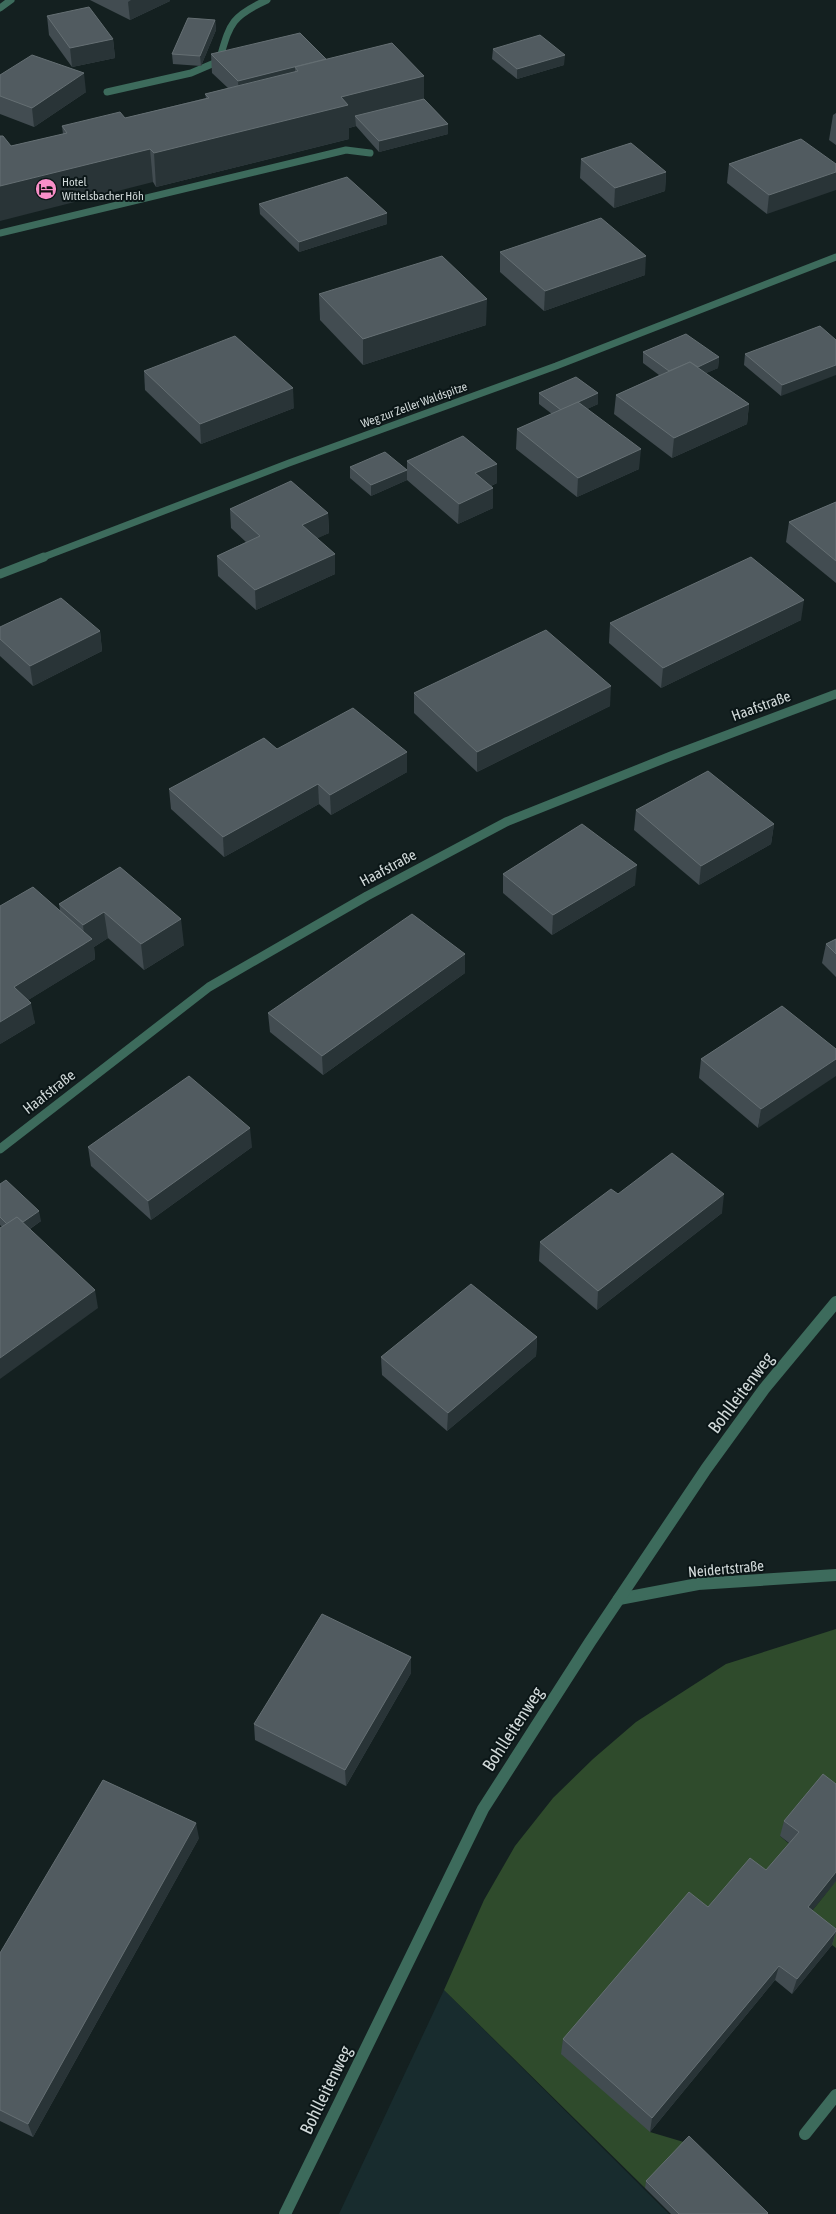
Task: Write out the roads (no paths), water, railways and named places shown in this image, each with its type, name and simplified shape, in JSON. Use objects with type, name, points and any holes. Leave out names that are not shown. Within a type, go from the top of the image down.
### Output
[{"type":"street","points":[[0,8],[11,0]]},
{"type":"street","points":[[107,92],[192,73],[219,61],[229,26],[245,10],[267,0]]},
{"type":"street","points":[[0,233],[346,150],[370,153]]},
{"type":"street","name":"Weg zur Zeller Waldspitze","points":[[0,574],[289,463],[556,366],[836,258]]},
{"type":"street","name":"Haafstraße","points":[[0,1149],[208,987],[367,896],[506,822],[671,756],[836,694]]},
{"type":"street","name":"Bohlleitenweg","points":[[285,2214],[483,1809],[706,1469],[764,1389],[836,1302]]},
{"type":"street","name":"Neidertstraße","points":[[619,1599],[698,1584],[836,1575]]},
{"type":"street","points":[[805,2134],[836,2095]]},
{"type":"place","name":"Hotel Wittelsbacher Höh","points":[[46,189]]}]
